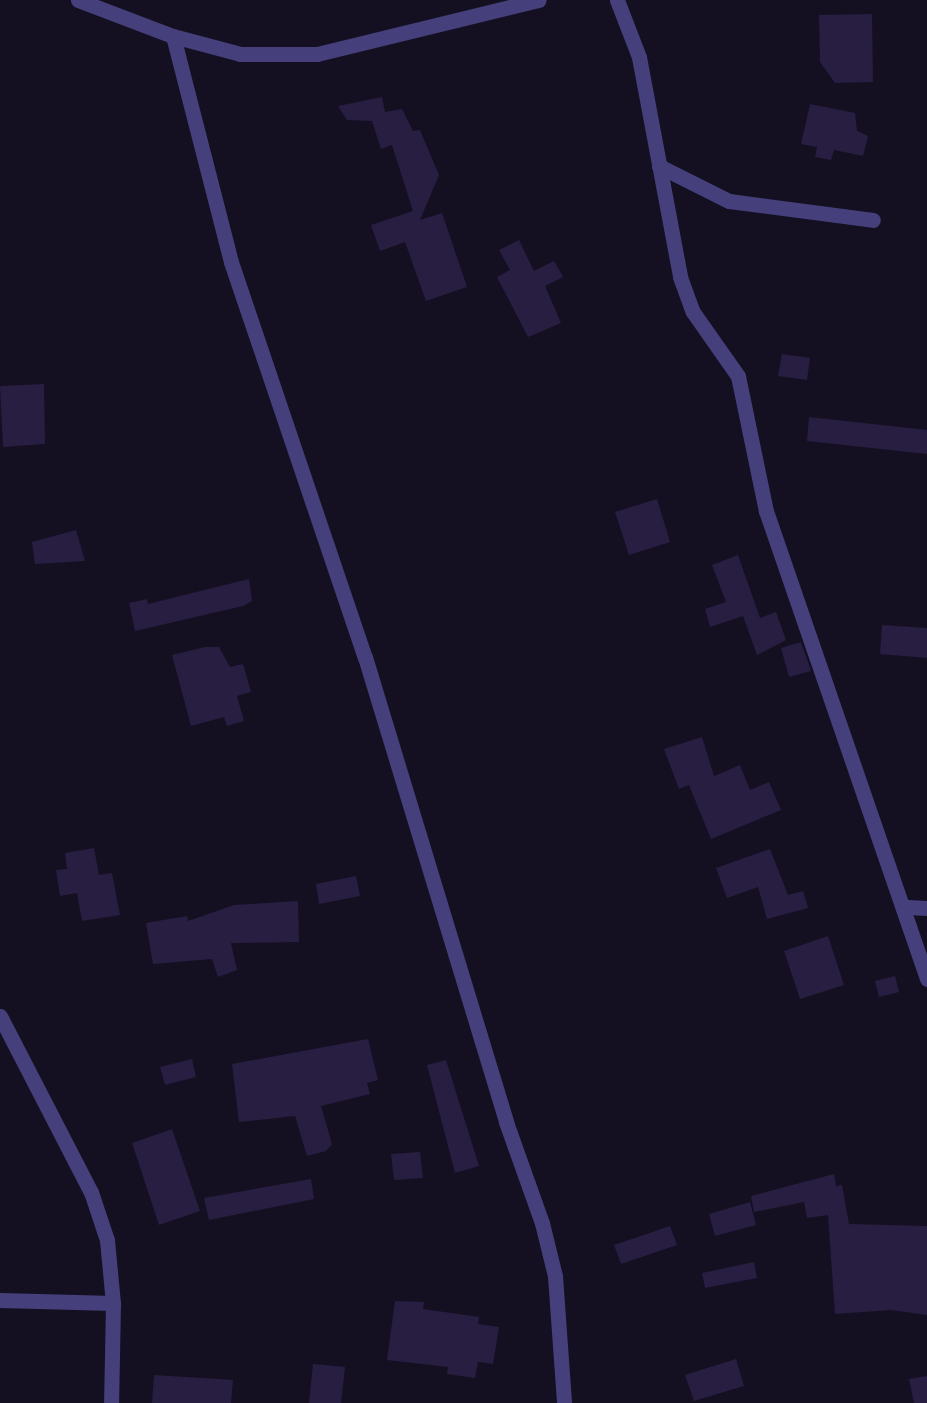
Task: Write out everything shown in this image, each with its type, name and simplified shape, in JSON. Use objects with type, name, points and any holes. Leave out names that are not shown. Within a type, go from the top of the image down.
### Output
[{"type":"street","points":[[78,0],[173,36],[240,54],[316,54],[539,0]]},
{"type":"street","points":[[617,0],[639,57],[680,277],[693,312],[738,376],[766,511],[907,907],[927,979]]},
{"type":"street","points":[[173,36],[231,262],[365,657],[506,1122],[542,1223],[555,1276],[564,1403]]},
{"type":"street","points":[[659,166],[729,201],[873,220]]},
{"type":"street","points":[[907,907],[927,908]]},
{"type":"street","points":[[0,1016],[91,1192],[107,1240],[113,1303],[111,1403]]},
{"type":"street","points":[[0,1300],[113,1303]]},
{"type":"building","points":[[872,14],[873,82],[835,83],[820,62],[819,15]]},
{"type":"building","points":[[382,97],[385,112],[402,109],[413,131],[420,130],[439,175],[420,220],[442,213],[467,287],[426,301],[405,242],[380,251],[371,225],[413,211],[392,145],[381,149],[372,121],[347,120],[338,106]]},
{"type":"building","points":[[810,104],[855,113],[857,131],[868,136],[863,156],[834,150],[831,160],[815,157],[817,147],[801,144]]},
{"type":"building","points":[[519,240],[534,271],[554,261],[563,277],[545,286],[561,323],[528,337],[497,277],[510,270],[499,250]]},
{"type":"building","points":[[782,354],[810,358],[807,380],[778,376]]},
{"type":"building","points":[[44,384],[45,444],[3,447],[0,386]]},
{"type":"building","points":[[809,417],[927,430],[927,454],[807,441]]},
{"type":"building","points":[[657,499],[670,542],[629,555],[615,512]]},
{"type":"building","points":[[76,530],[85,561],[35,564],[32,542]]},
{"type":"building","points":[[738,555],[760,618],[776,612],[786,640],[757,655],[743,616],[710,627],[705,609],[726,602],[712,565]]},
{"type":"building","points":[[249,579],[252,601],[243,606],[135,631],[129,603],[147,599],[148,604]]},
{"type":"building","points":[[882,625],[927,628],[927,658],[880,654]]},
{"type":"building","points":[[801,642],[811,671],[789,677],[781,648]]},
{"type":"building","points":[[205,647],[219,647],[230,667],[243,664],[251,692],[237,696],[244,721],[227,726],[224,717],[191,726],[172,655]]},
{"type":"building","points":[[702,737],[714,776],[740,765],[750,790],[769,782],[781,810],[711,839],[689,785],[679,789],[664,749]]},
{"type":"building","points":[[94,848],[99,875],[112,873],[120,915],[82,921],[77,893],[60,896],[56,870],[67,869],[65,853]]},
{"type":"building","points":[[770,849],[788,895],[803,891],[808,908],[767,919],[758,887],[727,898],[716,868]]},
{"type":"building","points":[[356,876],[360,896],[319,904],[316,884]]},
{"type":"building","points":[[298,901],[299,942],[231,943],[237,970],[218,977],[212,959],[153,964],[146,923],[187,916],[188,921],[234,905]]},
{"type":"building","points":[[828,936],[844,985],[800,999],[784,951]]},
{"type":"building","points":[[895,976],[899,992],[879,997],[875,981]]},
{"type":"building","points":[[368,1039],[378,1080],[367,1083],[370,1094],[321,1106],[332,1144],[326,1151],[307,1156],[295,1116],[239,1122],[232,1064]]},
{"type":"building","points":[[192,1059],[196,1077],[165,1085],[160,1067]]},
{"type":"building","points":[[446,1060],[479,1166],[455,1173],[427,1065]]},
{"type":"building","points":[[172,1129],[200,1211],[159,1225],[132,1143]]},
{"type":"building","points":[[420,1152],[423,1178],[394,1180],[391,1154]]},
{"type":"building","points":[[834,1174],[836,1186],[842,1185],[849,1224],[927,1226],[927,1315],[891,1310],[835,1314],[828,1215],[807,1218],[804,1202],[754,1212],[751,1196]]},
{"type":"building","points":[[311,1179],[314,1199],[209,1220],[204,1198]]},
{"type":"building","points":[[750,1202],[756,1225],[715,1236],[709,1214]]},
{"type":"building","points":[[670,1226],[677,1245],[621,1264],[614,1245]]},
{"type":"building","points":[[754,1262],[757,1278],[705,1288],[702,1273]]},
{"type":"building","points":[[395,1301],[424,1302],[423,1309],[479,1317],[478,1324],[499,1327],[493,1364],[478,1362],[475,1378],[447,1374],[448,1367],[387,1360]]},
{"type":"building","points":[[736,1359],[744,1386],[694,1401],[685,1375]]},
{"type":"building","points":[[313,1364],[345,1367],[341,1403],[309,1403]]},
{"type":"building","points":[[154,1375],[233,1380],[231,1403],[152,1403]]},
{"type":"building","points":[[927,1376],[927,1403],[914,1403],[909,1379]]}]
